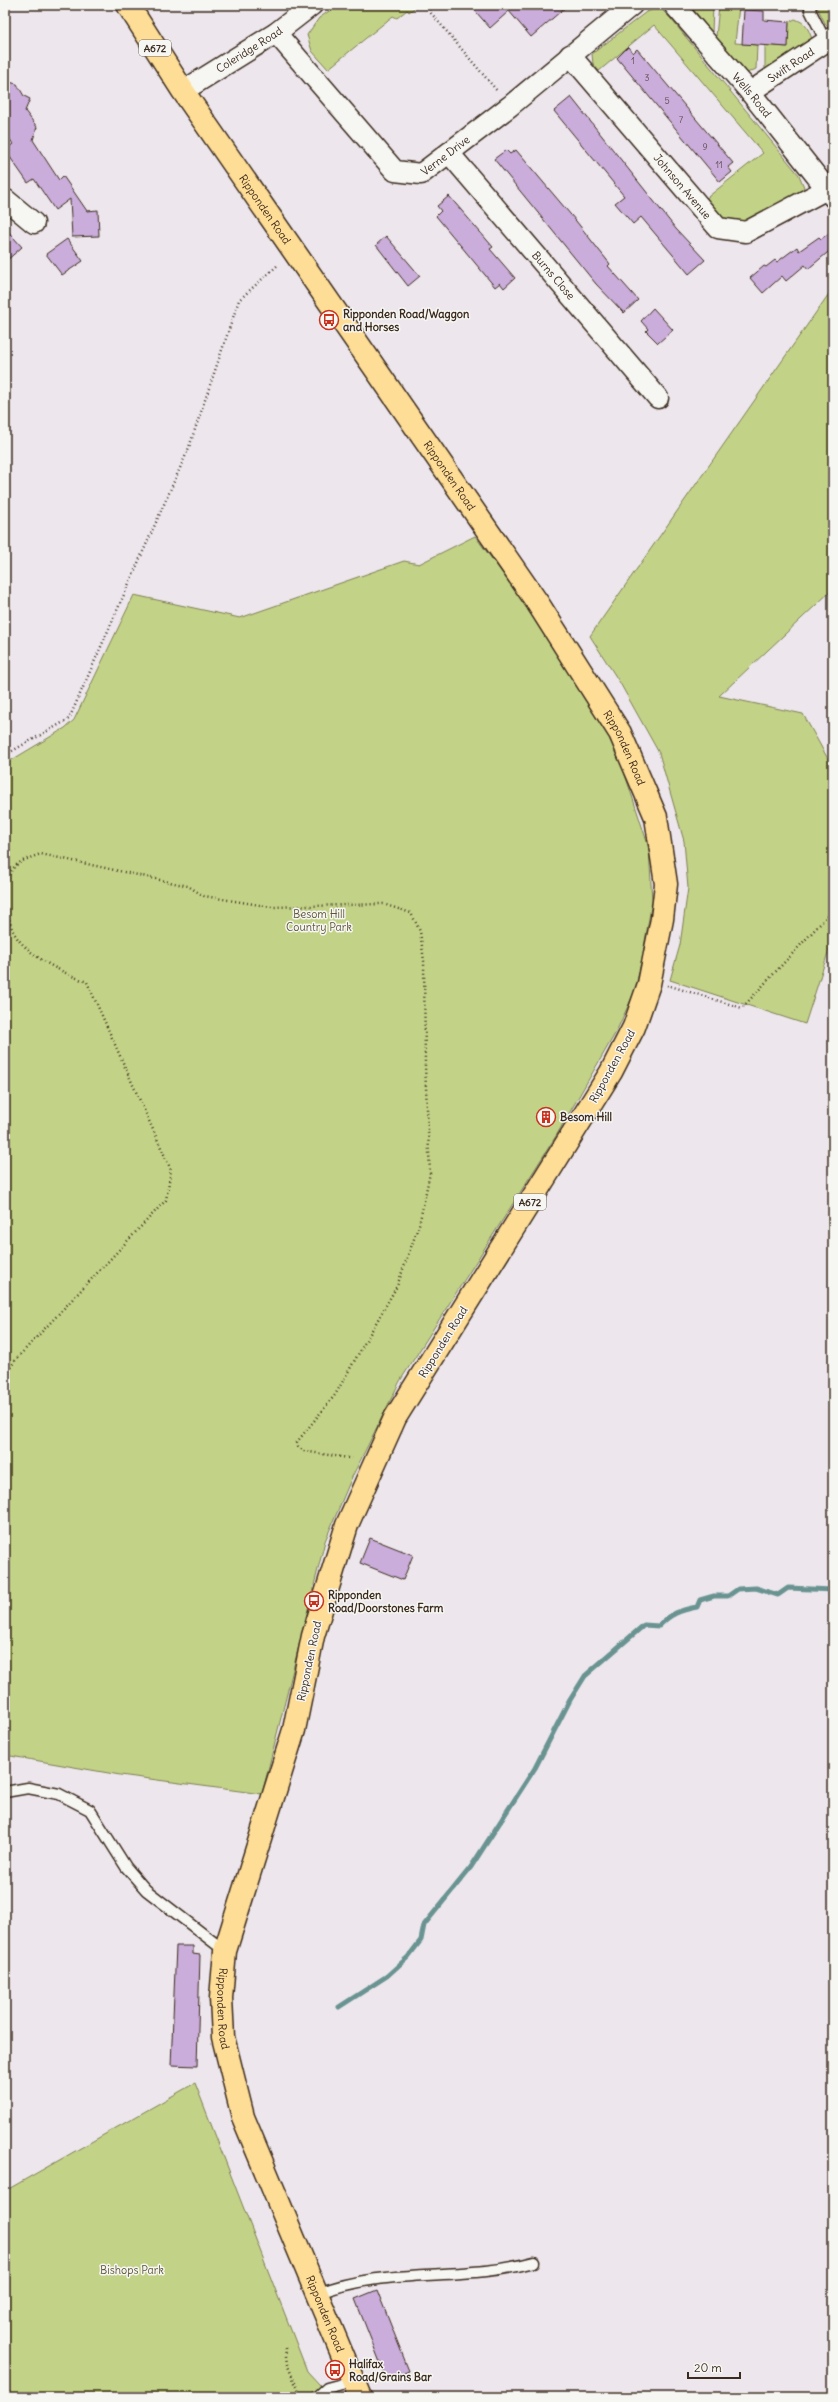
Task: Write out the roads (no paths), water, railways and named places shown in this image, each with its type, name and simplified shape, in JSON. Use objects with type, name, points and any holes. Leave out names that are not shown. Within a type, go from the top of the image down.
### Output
[{"type":"main road","name":"Ripponden Road","points":[[128,5],[183,91],[538,602],[620,732],[656,816],[666,884],[662,919],[650,980],[631,1033],[611,1072],[395,1418],[347,1525],[313,1636],[294,1730],[225,1951],[220,1998],[223,2037],[243,2117],[356,2389]]},
{"type":"street","name":"Coleridge Road","points":[[183,91],[276,33],[312,5]]},
{"type":"street","name":"Verne Drive","points":[[276,33],[395,171],[421,174],[510,106],[632,5]]},
{"type":"street","name":"Wells Road","points":[[674,5],[750,92],[829,193]]},
{"type":"street","name":"Swift Road","points":[[750,92],[830,40]]},
{"type":"street","name":"Johnson Avenue","points":[[570,55],[718,228],[746,232],[829,193]]},
{"type":"street","name":"Burns Close","points":[[449,153],[658,398]]},
{"type":"street","points":[[5,199],[34,223]]},
{"type":"lane","points":[[811,5],[810,10],[830,40]]},
{"type":"lane","points":[[5,1792],[28,1788],[59,1794],[90,1810],[126,1867],[146,1890],[225,1951]]},
{"type":"lane","points":[[317,2294],[336,2286],[381,2279],[508,2269],[534,2262]]},
{"type":"lane","points":[[317,2397],[327,2388],[356,2389]]},
{"type":"waterway","points":[[339,2007],[387,1976],[408,1957],[421,1940],[424,1925],[471,1867],[535,1768],[570,1700],[585,1676],[644,1625],[659,1626],[667,1618],[676,1613],[697,1607],[700,1600],[714,1596],[728,1596],[738,1589],[756,1588],[778,1595],[788,1588],[833,1590]]},
{"type":"place","name":"Ripponden Road/Waggon and Horses","points":[[329,320]]},
{"type":"place","name":"Besom Hill","points":[[546,1117]]},
{"type":"place","name":"Ripponden Road/Doorstones Farm","points":[[314,1601]]},
{"type":"place","name":"Halifax Road/Grains Bar","points":[[335,2370]]},
{"type":"park label","name":"Besom Hill Country Park","points":[[319,920]]},
{"type":"park label","name":"Bishops Park","points":[[132,2270]]}]
